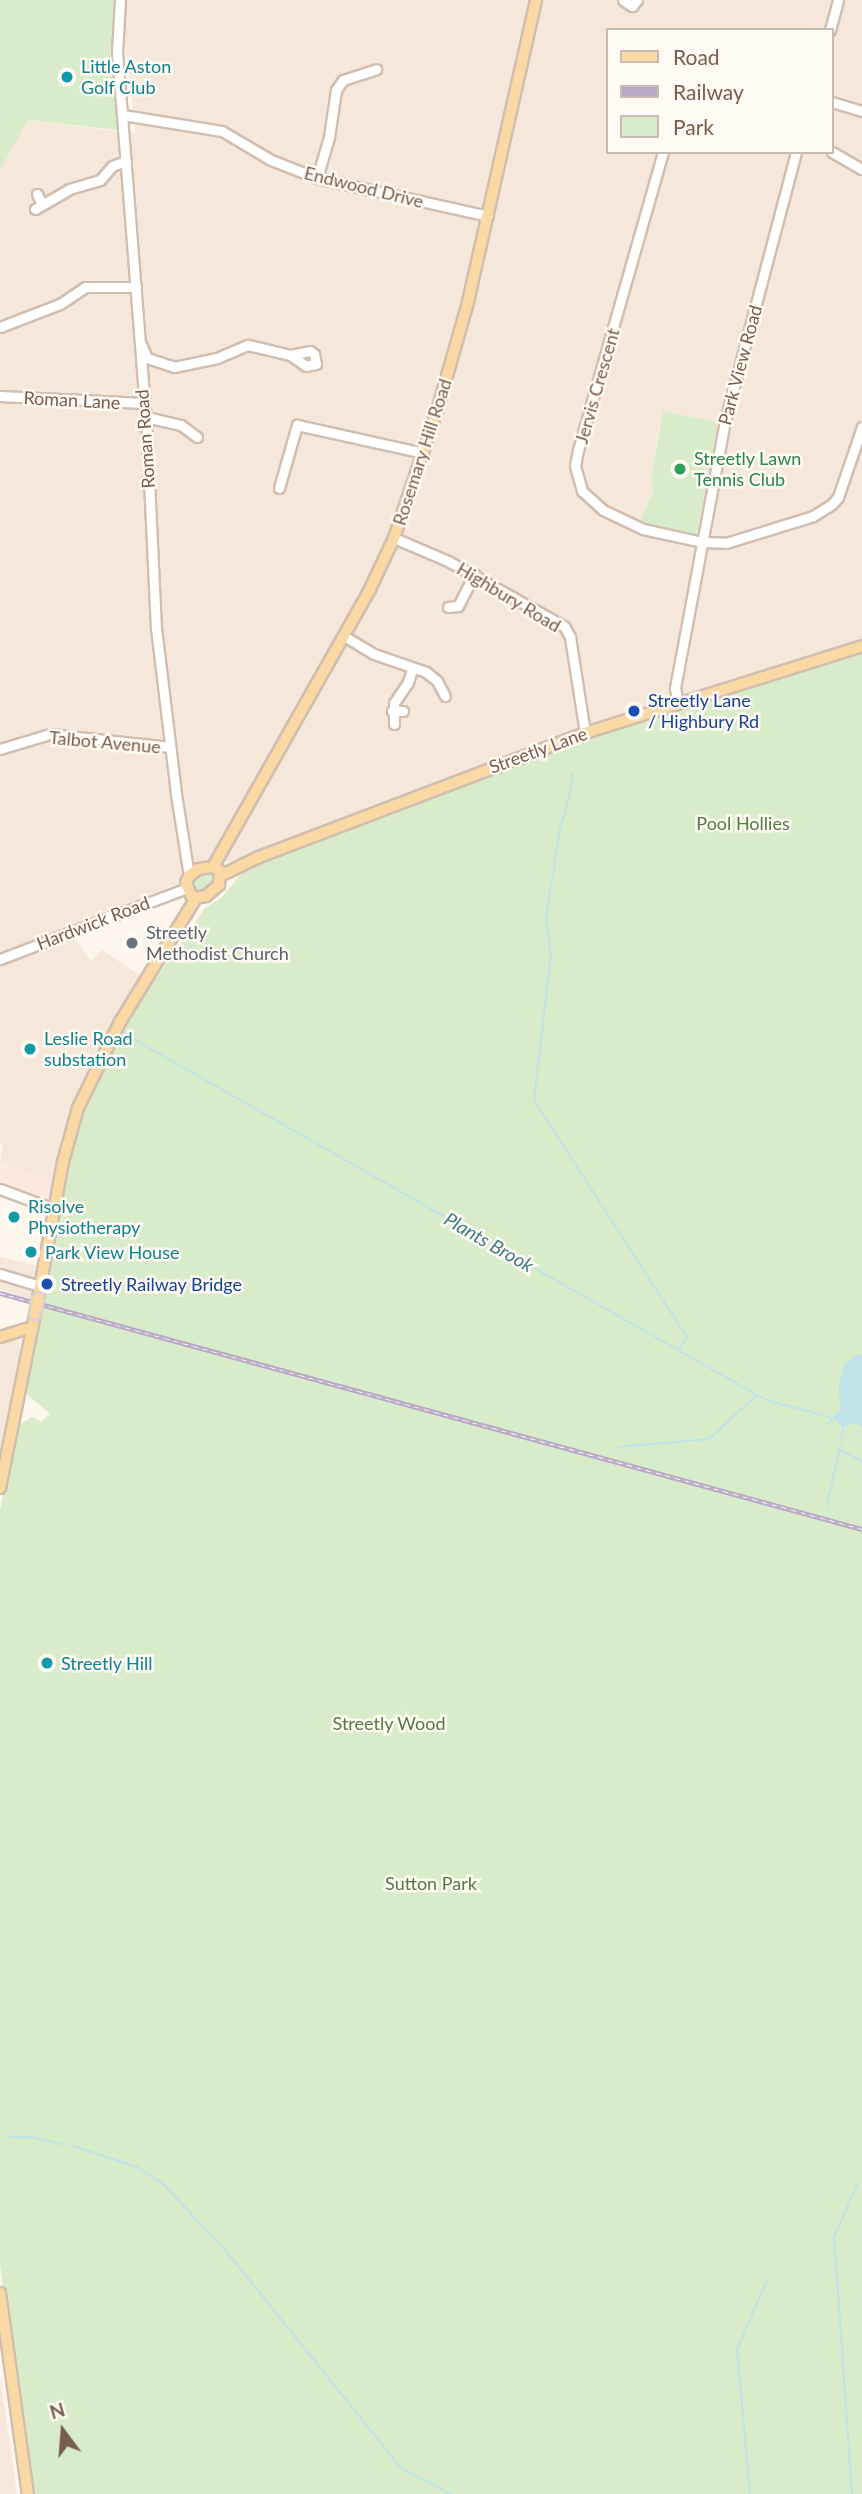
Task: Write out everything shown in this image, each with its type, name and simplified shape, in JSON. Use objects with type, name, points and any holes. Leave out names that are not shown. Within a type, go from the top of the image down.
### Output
[{"type":"main road","name":"Rosemary Hill Road","points":[[213,867],[344,636],[394,538],[423,453],[468,302],[536,0]]},
{"type":"main road","name":"Streetly Lane","points":[[222,875],[259,858],[585,733],[862,646]]},
{"type":"main road","points":[[0,1488],[66,1151],[84,1092],[120,1022],[196,898],[217,888],[222,875],[213,867],[198,869],[188,882],[196,898]]},
{"type":"main road","points":[[0,1337],[32,1327]]},
{"type":"main road","points":[[0,2293],[27,2494]]},
{"type":"street","name":"Roman Road","points":[[120,0],[117,52],[146,417],[156,628],[188,882]]},
{"type":"street","points":[[623,0],[632,6],[637,0]]},
{"type":"street","points":[[831,28],[838,0]]},
{"type":"street","points":[[317,178],[329,137],[336,90],[344,80],[359,79],[376,69]]},
{"type":"street","points":[[834,103],[862,111]]},
{"type":"street","name":"Endwood Drive","points":[[123,115],[222,131],[271,160],[317,178],[488,216]]},
{"type":"street","points":[[834,153],[862,169]]},
{"type":"street","name":"Jervis Crescent","points":[[662,154],[575,466],[582,491],[603,510],[643,529],[702,542],[726,543],[824,510],[838,497],[862,427]]},
{"type":"street","name":"Park View Road","points":[[678,703],[675,688],[725,421],[795,154]]},
{"type":"street","points":[[37,194],[38,206],[69,189],[100,180],[112,166],[126,161]]},
{"type":"street","points":[[0,327],[60,304],[85,287],[136,287]]},
{"type":"street","points":[[138,336],[147,358],[174,367],[217,358],[248,345],[290,355]]},
{"type":"street","name":"Roman Lane","points":[[0,396],[144,403]]},
{"type":"street","points":[[146,417],[181,425],[197,437]]},
{"type":"street","points":[[279,488],[297,425],[423,453]]},
{"type":"street","name":"Highbury Road","points":[[394,538],[474,575],[564,626],[570,637],[585,733]]},
{"type":"street","points":[[448,607],[458,606],[474,575]]},
{"type":"street","points":[[344,636],[374,654],[412,670],[426,672],[445,689]]},
{"type":"street","points":[[394,724],[392,711],[412,670]]},
{"type":"street","points":[[392,711],[403,710]]},
{"type":"street","name":"Talbot Avenue","points":[[0,749],[50,734],[170,747]]},
{"type":"street","name":"Hardwick Road","points":[[0,959],[188,882]]},
{"type":"street","points":[[0,1189],[54,1209]]},
{"type":"street","points":[[0,1274],[40,1286]]},
{"type":"shaded area","points":[[125,0],[862,0],[862,641],[558,737],[238,861],[205,864],[183,876],[180,883],[66,927],[91,961],[102,950],[141,976],[80,1087],[55,1181],[0,1163],[3,1144],[0,1143],[0,170],[27,120],[136,133],[124,34]],"holes":[[[663,411],[717,422],[697,533],[639,523],[654,489],[656,445]]]},
{"type":"shaded area","points":[[0,1163],[55,1181],[49,1199],[0,1183]]},
{"type":"shaded area","points":[[0,1257],[39,1266],[32,1300],[0,1289]]},
{"type":"shaded area","points":[[11,1336],[18,1339],[21,1353],[0,1475],[0,1341]]},
{"type":"shaded area","points":[[0,2375],[17,2494],[0,2494]]},
{"type":"green space","name":"Little Aston Golf Club","points":[[0,0],[115,0],[113,39],[118,130],[28,120],[0,170]]},
{"type":"green space","name":"Streetly Lawn Tennis Club","points":[[663,411],[718,422],[697,533],[694,534],[639,523],[654,489],[651,479]]},
{"type":"green space","name":"Sutton Park","points":[[862,651],[862,2494],[31,2494],[0,2265],[0,1511],[17,1426],[32,1417],[41,1422],[50,1414],[23,1391],[75,1139],[98,1073],[134,1010],[205,908],[221,898],[243,872],[259,862],[394,813],[484,774],[642,720],[648,723],[649,718],[686,705]]},
{"type":"green space","points":[[212,872],[216,875],[216,883],[205,892],[193,891],[192,880],[199,874]]},
{"type":"water","points":[[856,1355],[862,1355],[862,1427],[854,1423],[843,1428],[834,1418],[835,1413],[840,1412],[839,1385],[844,1365]]},
{"type":"waterway","points":[[571,773],[573,781],[560,830],[546,917],[551,955],[534,1100],[687,1337],[679,1349]]},
{"type":"waterway","name":"Plants Brook","points":[[125,1034],[766,1400],[833,1418]]},
{"type":"waterway","points":[[619,1447],[709,1439],[757,1395]]},
{"type":"waterway","points":[[826,1425],[833,1419]]},
{"type":"waterway","points":[[841,1441],[843,1428]]},
{"type":"waterway","points":[[827,1506],[840,1447]]},
{"type":"waterway","points":[[841,1450],[862,1461]]},
{"type":"waterway","points":[[9,2137],[31,2137],[65,2145]]},
{"type":"waterway","points":[[73,2146],[137,2167],[163,2184],[226,2251],[401,2468],[451,2494]]},
{"type":"waterway","points":[[852,2494],[834,2237],[857,2184]]},
{"type":"waterway","points":[[750,2494],[737,2349],[767,2281]]},
{"type":"railway","points":[[0,1293],[862,1529]]},
{"type":"place","name":"Little Aston Golf Club","points":[[67,77]]},
{"type":"place","name":"Streetly Lawn Tennis Club","points":[[680,469]]},
{"type":"place","name":"Streetly Lane / Highbury Rd","points":[[634,711]]},
{"type":"place","name":"Streetly Methodist Church","points":[[132,943]]},
{"type":"place","name":"Leslie Road substation","points":[[30,1049]]},
{"type":"place","name":"Risolve Physiotherapy","points":[[14,1217]]},
{"type":"place","name":"Park View House","points":[[31,1252]]},
{"type":"place","name":"Streetly Railway Bridge","points":[[47,1284]]},
{"type":"place","name":"Streetly Hill","points":[[47,1663]]},
{"type":"park label","name":"Pool Hollies","points":[[743,823]]},
{"type":"park label","name":"Streetly Wood","points":[[389,1723]]}]
